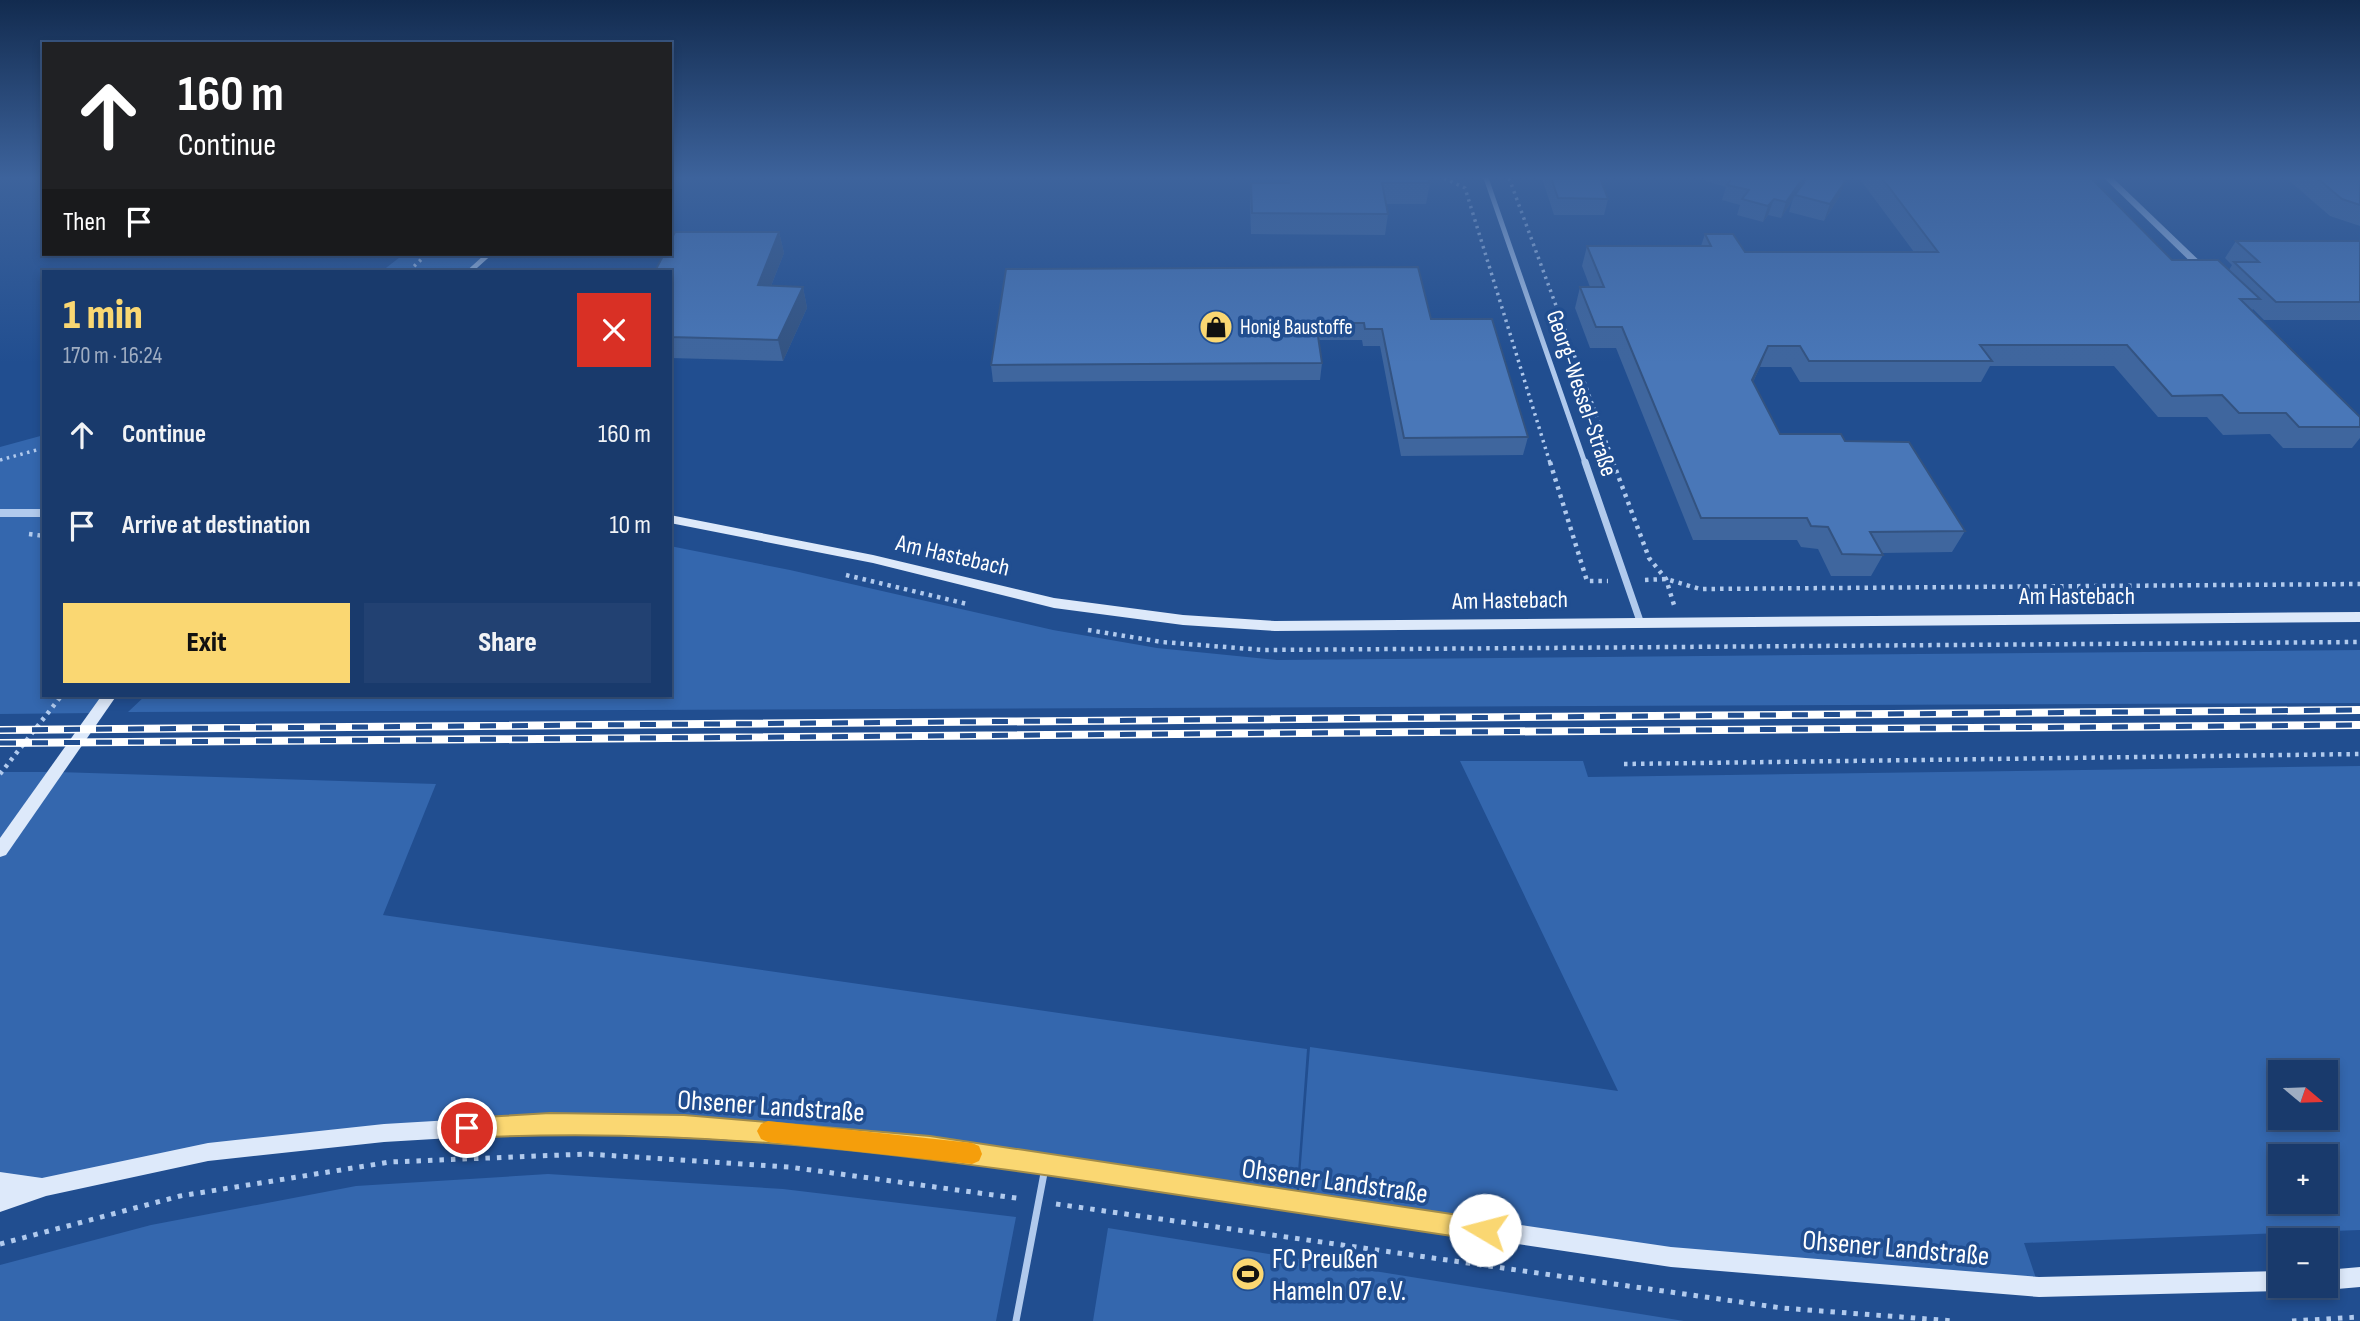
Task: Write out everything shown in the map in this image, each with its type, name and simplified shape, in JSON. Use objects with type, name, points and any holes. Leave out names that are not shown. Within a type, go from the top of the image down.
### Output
[{"type":"main road","name":"Am Hastebach","points":[[672,519],[873,559],[1054,603],[1183,620],[1275,626],[2360,617]]},
{"type":"main road","points":[[0,850],[109,697]]},
{"type":"main road","name":"Ohsener Landstraße","points":[[46,1186],[208,1152],[384,1133],[550,1123],[684,1125],[930,1147],[1671,1257],[2039,1287],[2268,1281]]},
{"type":"main road","points":[[0,1182],[46,1186]]},
{"type":"main road","points":[[0,1202],[46,1186]]},
{"type":"main road","points":[[2338,1278],[2360,1277]]},
{"type":"street","name":"Georg-Wessel-Straße","points":[[1508,240],[1640,621]]},
{"type":"street","points":[[2172,240],[2211,277]]},
{"type":"street","points":[[471,270],[487,256]]},
{"type":"street","points":[[0,513],[42,513]]},
{"type":"lane","points":[[1016,1321],[1046,1165]]},
{"type":"path","points":[[1481,240],[1587,581],[1666,579],[1700,589],[2360,584]]},
{"type":"path","points":[[1532,240],[1649,558],[1666,579]]},
{"type":"path","points":[[410,270],[425,256]]},
{"type":"path","points":[[0,460],[42,449]]},
{"type":"path","points":[[1459,651],[2360,642]]},
{"type":"path","points":[[0,774],[60,697]]},
{"type":"path","points":[[1624,764],[2360,754]]},
{"type":"path","points":[[0,1244],[180,1196],[390,1162],[601,1155],[789,1167],[1782,1308],[1954,1321]]},
{"type":"path","points":[[2292,1321],[2360,1317]]},
{"type":"shaded area","points":[[401,256],[485,256],[470,270],[383,270]]},
{"type":"shaded area","points":[[42,436],[42,510],[0,511],[0,447]]},
{"type":"shaded area","points":[[0,512],[42,512],[42,697],[107,697],[96,713],[0,714]]},
{"type":"shaded area","points":[[672,546],[790,570],[1053,630],[1157,648],[1277,660],[2360,650],[2360,703],[128,712],[144,697],[672,697]]},
{"type":"shaded area","points":[[1460,761],[1583,761],[1588,777],[2360,766],[2360,1230],[2268,1228],[2268,1234],[2024,1243],[2039,1287],[1671,1257],[1298,1203],[1310,1047],[1618,1091]]},
{"type":"shaded area","points":[[0,772],[54,772],[0,847]]},
{"type":"shaded area","points":[[58,772],[436,784],[383,915],[1307,1049],[1296,1199],[685,1123],[209,1150],[0,1199],[0,854]]},
{"type":"shaded area","points":[[548,1174],[783,1189],[1016,1217],[996,1321],[0,1321],[0,1265],[151,1225],[356,1186]]},
{"type":"shaded area","name":"FC Preußen Hameln 07 e.V.","points":[[1108,1228],[1684,1321],[1093,1321]]},
{"type":"building","points":[[672,240],[776,240],[758,285],[803,287],[778,340],[672,337],[672,270],[656,270],[663,256],[672,256]]},
{"type":"building","points":[[1708,240],[1737,240],[1745,252],[1938,252],[1929,240],[2152,240],[2172,260],[2218,260],[2260,299],[2240,299],[2360,417],[2360,427],[2299,427],[2286,413],[2239,413],[2222,395],[2172,396],[2127,345],[1980,345],[1992,361],[1809,361],[1800,346],[1768,346],[1752,380],[1780,434],[1841,434],[1845,441],[1909,442],[1965,531],[1870,532],[1883,555],[1842,554],[1828,527],[1811,526],[1807,518],[1701,518],[1622,327],[1596,327],[1580,287],[1604,287],[1587,246],[1711,246]]},
{"type":"building","points":[[2236,241],[2360,241],[2360,302],[2276,302],[2234,262],[2259,262]]},
{"type":"building","points":[[1418,267],[1431,319],[1492,319],[1528,437],[1404,438],[1382,329],[1365,329],[1364,323],[1316,323],[1322,363],[991,365],[1006,269]]},
{"type":"railway","points":[[0,730],[2360,710]]},
{"type":"railway","points":[[0,743],[2360,725]]},
{"type":"slow traffic","points":[[768,1131],[930,1147],[972,1154]]},
{"type":"place","name":"Honig Baustoffe","points":[[1216,327]]},
{"type":"place","name":"FC Preußen Hameln 07 e.V.","points":[[1248,1274]]},
{"type":"route","points":[[467,1128],[550,1123],[684,1125],[811,1135],[930,1147],[1485,1230]]}]
